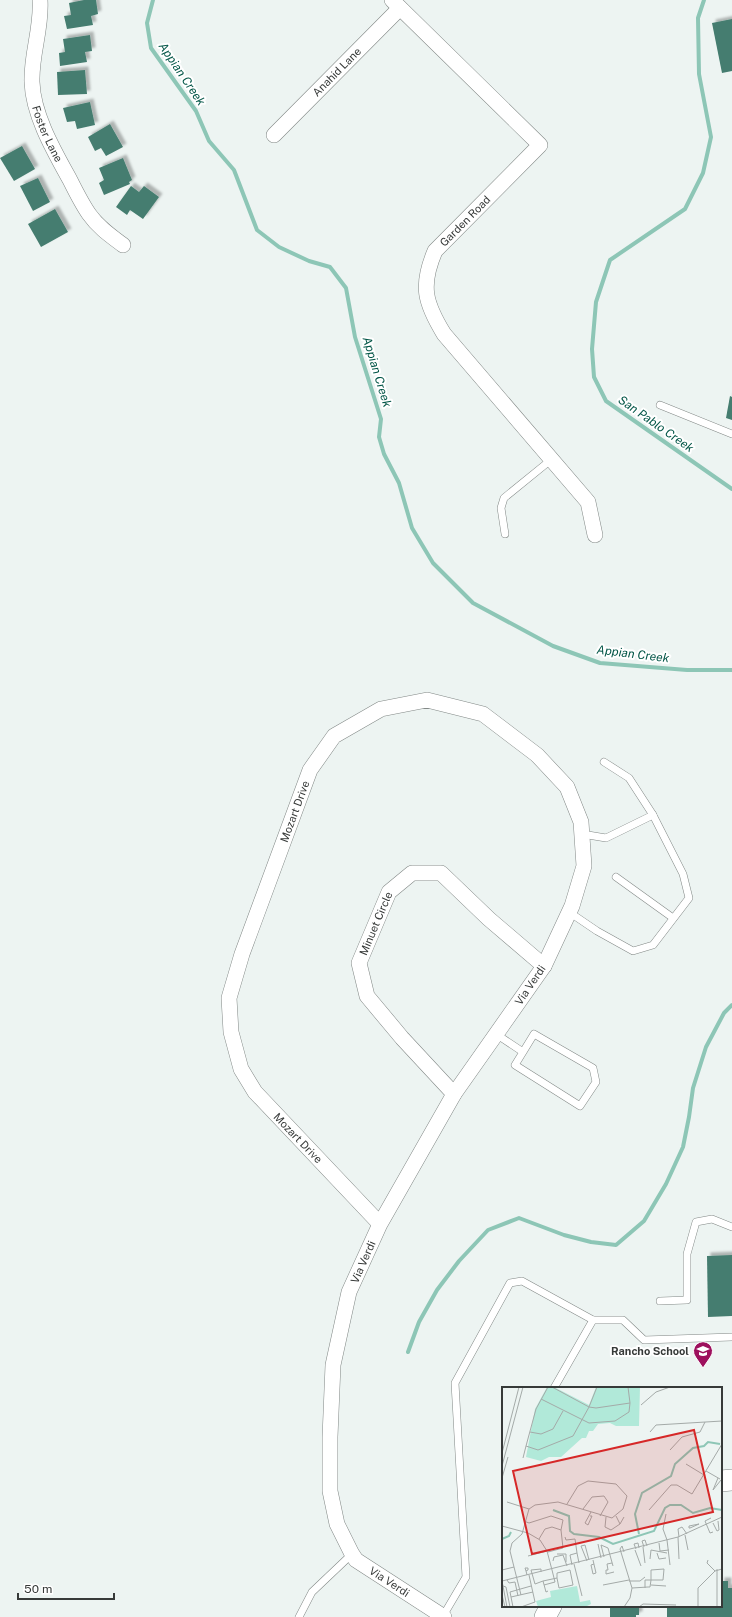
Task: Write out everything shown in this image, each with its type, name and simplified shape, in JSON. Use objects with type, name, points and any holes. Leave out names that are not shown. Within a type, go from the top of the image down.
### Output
[{"type":"main road","points":[[722,1481],[732,1480]]},
{"type":"main road","points":[[546,1617],[551,1607]]},
{"type":"street","name":"Foster Lane","points":[[40,0],[40,16],[33,58],[32,81],[32,91],[38,112],[64,170],[90,215],[107,233],[123,246]]},
{"type":"street","name":"Anahid Lane","points":[[274,136],[396,4]]},
{"type":"street","name":"Garden Road","points":[[396,4],[540,145],[435,251],[428,268],[426,285],[428,303],[435,320],[444,334],[588,502],[595,535]]},
{"type":"street","name":"Mozart Drive","points":[[380,1224],[254,1092],[241,1069],[231,1032],[229,998],[242,954],[310,770],[334,736],[381,709],[427,700],[483,714],[537,755],[567,787],[581,822],[584,866],[571,909]]},
{"type":"street","name":"Minuet Circle","points":[[454,1094],[402,1038],[367,996],[359,963],[389,892],[412,873],[441,873],[489,920],[544,966]]},
{"type":"street","name":"Via Verdi","points":[[444,1617],[356,1560],[337,1524],[330,1491],[333,1365],[350,1292],[380,1224],[454,1094],[544,966],[571,909]]},
{"type":"lane","points":[[660,405],[732,434]]},
{"type":"lane","points":[[505,534],[501,508],[504,498],[552,459]]},
{"type":"lane","points":[[571,909],[597,931],[633,951],[653,944],[689,898],[683,874],[653,815],[629,778],[604,762]]},
{"type":"lane","points":[[582,834],[606,838],[653,815]]},
{"type":"lane","points":[[616,877],[673,918]]},
{"type":"lane","points":[[496,1034],[523,1052]]},
{"type":"lane","points":[[534,1034],[593,1068],[596,1082],[580,1106],[515,1065],[523,1052],[534,1034]]},
{"type":"lane","points":[[660,1301],[687,1300],[687,1254],[696,1222],[712,1219],[732,1227]]},
{"type":"lane","points":[[444,1617],[466,1577],[455,1383],[510,1282],[522,1281],[593,1320],[623,1320],[644,1340],[732,1338]]},
{"type":"lane","points":[[555,1387],[593,1320]]},
{"type":"lane","points":[[299,1617],[312,1592],[352,1554]]},
{"type":"building","points":[[84,0],[96,0],[98,14],[91,16],[93,25],[67,29],[64,16],[71,15],[69,3]]},
{"type":"building","points":[[732,19],[732,71],[722,73],[712,23]]},
{"type":"building","points":[[90,35],[92,51],[85,52],[87,62],[60,66],[59,53],[65,52],[63,39]]},
{"type":"building","points":[[85,70],[87,94],[58,95],[57,72]]},
{"type":"building","points":[[90,102],[95,125],[77,129],[75,121],[67,122],[63,108]]},
{"type":"building","points":[[110,124],[123,147],[106,156],[101,148],[95,151],[88,137]]},
{"type":"building","points":[[22,146],[35,169],[14,181],[0,158]]},
{"type":"building","points":[[123,158],[132,180],[129,182],[130,184],[104,195],[99,183],[104,180],[99,168]]},
{"type":"building","points":[[38,178],[50,202],[33,211],[20,186]]},
{"type":"building","points":[[131,186],[139,192],[144,186],[159,197],[143,219],[130,210],[127,215],[116,207]]},
{"type":"building","points":[[55,209],[68,232],[41,247],[28,224]]},
{"type":"building","points":[[730,396],[732,397],[732,420],[726,418]]},
{"type":"building","points":[[732,1255],[732,1316],[708,1317],[707,1256]]},
{"type":"building","points":[[722,1581],[728,1581],[728,1588],[732,1588],[732,1617],[667,1617],[667,1607],[722,1607]]},
{"type":"building","points":[[610,1607],[639,1607],[639,1615],[636,1615],[636,1617],[610,1617]]},
{"type":"waterway","name":"Appian Creek","points":[[153,0],[147,23],[151,48],[196,111],[209,141],[234,170],[257,230],[279,247],[309,261],[330,267],[346,288],[355,337],[381,419],[379,437],[384,454],[399,483],[412,528],[433,563],[473,603],[553,646],[600,663],[687,670],[732,670]]},
{"type":"waterway","name":"San Pablo Creek","points":[[704,0],[698,18],[699,74],[711,137],[703,173],[685,209],[610,260],[596,302],[592,349],[594,377],[606,401],[732,489]]},
{"type":"waterway","name":"San Pablo Creek","points":[[408,1352],[419,1322],[437,1290],[459,1261],[488,1230],[519,1218],[564,1235],[591,1242],[616,1245],[644,1221],[666,1184],[683,1147],[693,1088],[706,1047],[724,1013],[732,1005]]},
{"type":"place","name":"Rancho School","points":[[703,1368]]}]
